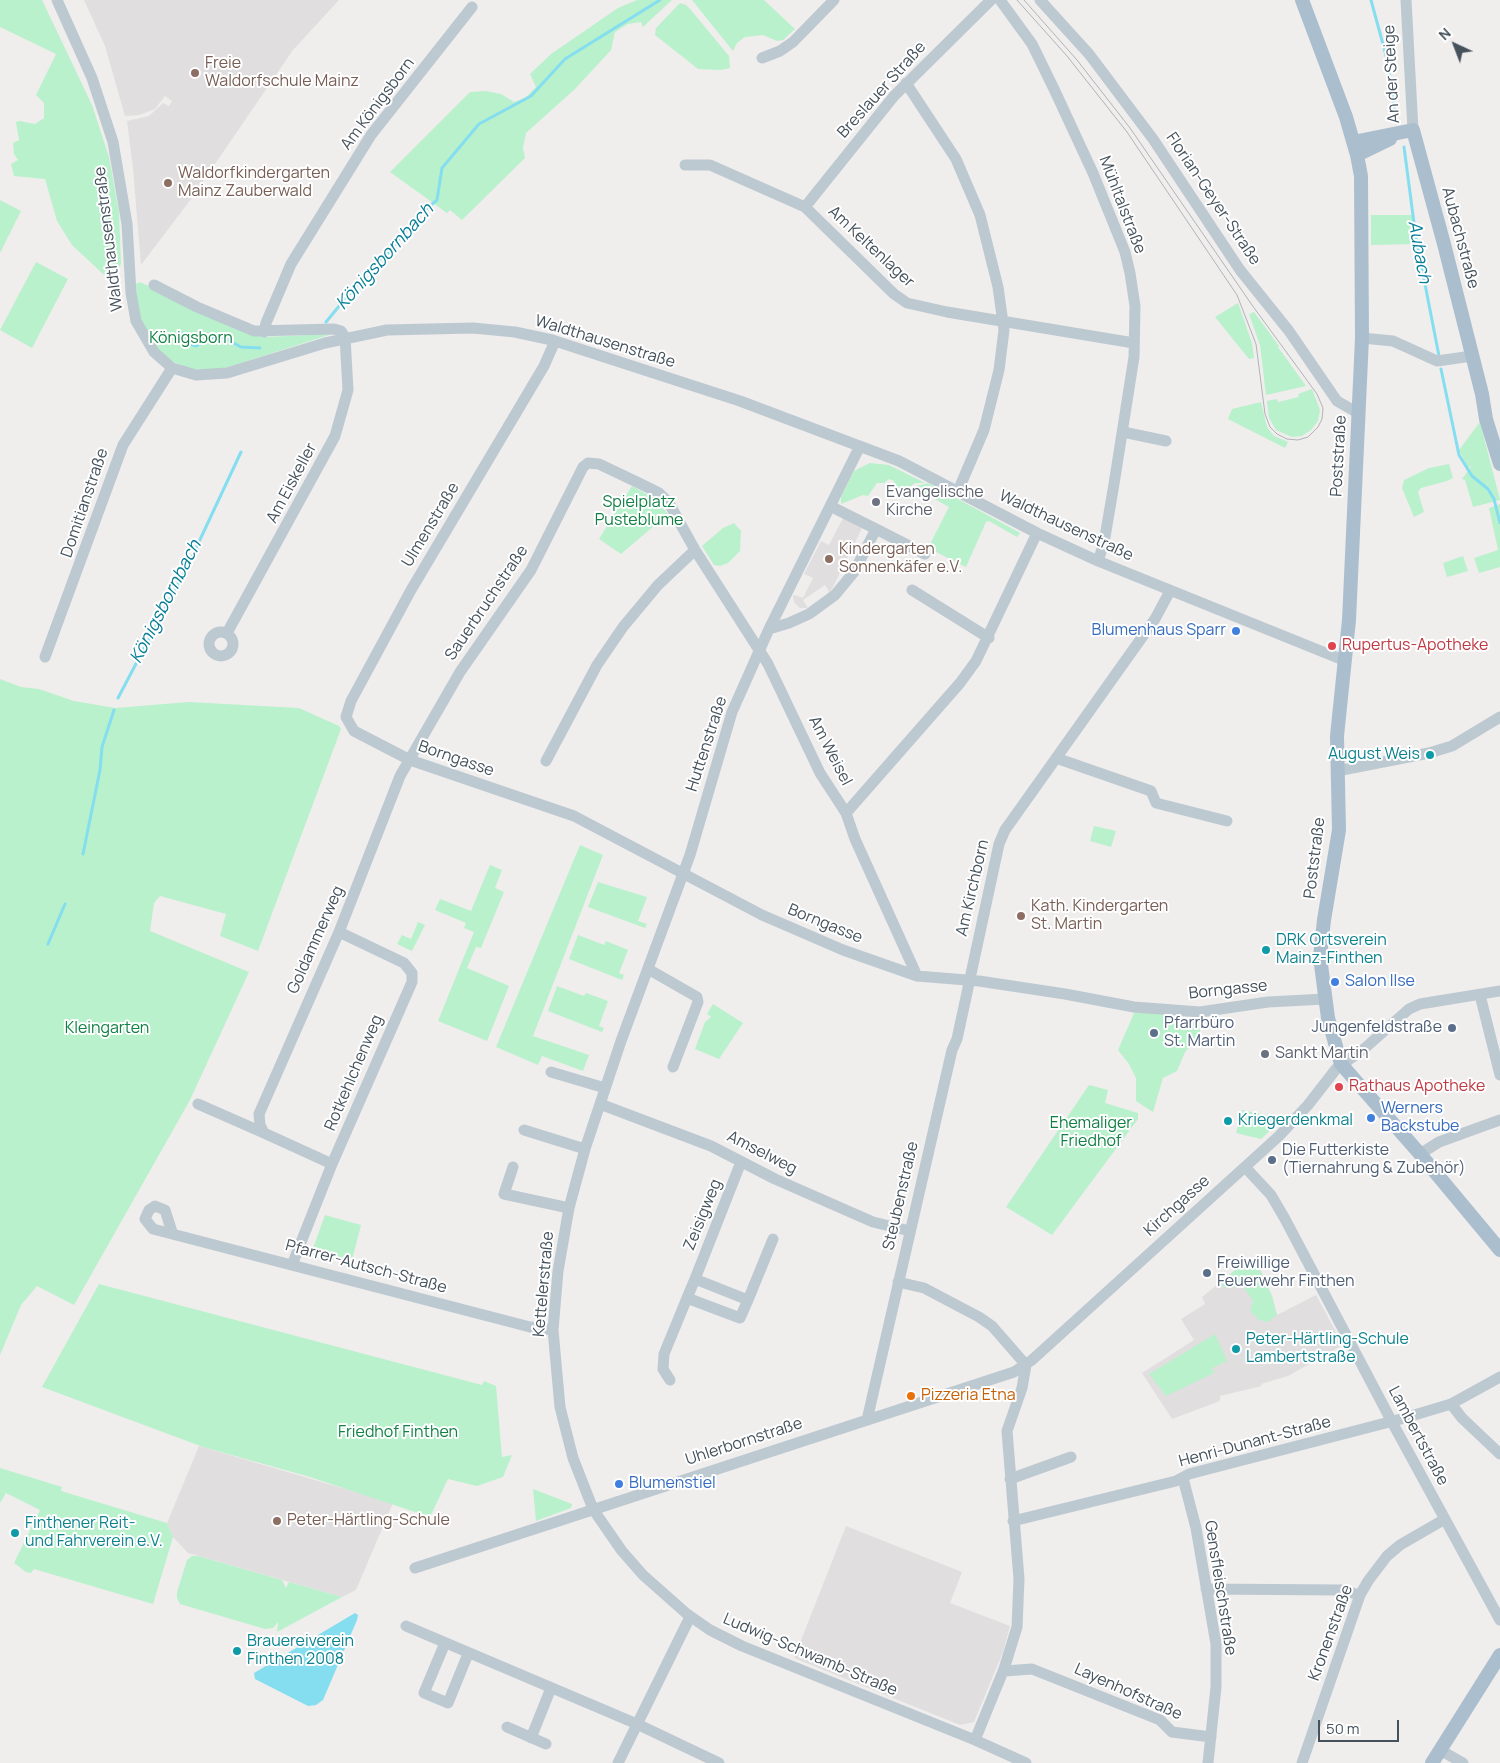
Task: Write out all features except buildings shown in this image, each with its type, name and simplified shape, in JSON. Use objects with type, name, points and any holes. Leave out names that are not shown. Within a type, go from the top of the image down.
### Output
[{"type":"main road","name":"Poststraße","points":[[1302,0],[1355,148],[1361,176],[1362,338],[1349,620],[1343,660],[1337,772],[1339,830],[1324,920],[1320,957],[1325,999],[1331,1036],[1341,1064],[1420,1154],[1500,1250]]},
{"type":"main road","name":"An der Steige","points":[[1355,148],[1413,130]]},
{"type":"main road","name":"Aubachstraße","points":[[1413,130],[1472,356],[1486,419],[1500,464]]},
{"type":"main road","points":[[1432,1763],[1500,1655]]},
{"type":"street","name":"Waldthausenstraße","points":[[57,0],[92,78],[114,142],[127,224],[130,293],[136,321],[154,352],[172,368],[196,375],[227,373],[345,337],[387,330],[455,327],[515,332],[555,341],[694,386],[899,461],[1037,533],[1098,561],[1343,660]]},
{"type":"street","points":[[762,58],[780,51],[794,42],[834,0]]},
{"type":"street","name":"Breslauer Straße","points":[[805,207],[906,83],[991,0]]},
{"type":"street","name":"Mühltalstraße","points":[[1000,0],[1032,44],[1093,173],[1125,252],[1135,306],[1134,343],[1123,432],[1104,543],[1098,561]]},
{"type":"street","name":"Florian-Geyer-Straße","points":[[1040,0],[1089,54],[1154,139],[1240,270],[1288,331],[1337,401],[1358,413]]},
{"type":"street","name":"An der Steige","points":[[1406,0],[1413,130]]},
{"type":"street","name":"Am Königsborn","points":[[264,332],[291,264],[371,135],[472,7]]},
{"type":"street","points":[[906,83],[956,159],[980,215],[998,287],[1001,321],[1004,330],[992,403],[978,448],[958,491]]},
{"type":"street","name":"Am Keltenlager","points":[[685,165],[710,165],[805,207],[900,299],[914,305],[1134,343]]},
{"type":"street","points":[[154,285],[254,331],[334,329],[341,331],[345,337]]},
{"type":"street","name":"Am Eiskeller","points":[[227,633],[335,436],[348,390],[345,337]]},
{"type":"street","points":[[1362,338],[1393,341],[1437,361],[1472,356]]},
{"type":"street","name":"Ulmenstraße","points":[[350,728],[346,717],[354,696],[411,590],[539,374],[555,341]]},
{"type":"street","name":"Domitianstraße","points":[[45,657],[123,445],[172,368]]},
{"type":"street","points":[[1123,432],[1166,441]]},
{"type":"street","name":"Huttenstraße","points":[[683,873],[721,744],[769,629],[860,446]]},
{"type":"street","name":"Am Weisel","points":[[588,463],[599,464],[664,497],[695,550],[760,650],[820,773],[846,813],[855,840],[918,976]]},
{"type":"street","name":"Sauerbruchstraße","points":[[410,760],[460,672],[531,570],[584,467],[588,463]]},
{"type":"street","points":[[830,506],[925,554]]},
{"type":"street","points":[[769,629],[809,614],[835,594],[854,572],[876,530]]},
{"type":"street","points":[[846,813],[960,683],[976,661],[990,638],[1037,533]]},
{"type":"street","points":[[546,762],[597,665],[623,627],[652,592],[695,550]]},
{"type":"street","points":[[912,590],[990,638]]},
{"type":"street","name":"Am Kirchborn","points":[[969,981],[1002,836],[1154,619],[1170,591]]},
{"type":"street","points":[[1337,772],[1429,753],[1452,746],[1500,717]]},
{"type":"street","name":"Borngasse","points":[[350,728],[410,760],[574,816],[762,915],[802,933],[918,976],[1065,994],[1134,1007],[1200,1012],[1268,1002],[1325,999]]},
{"type":"street","points":[[1056,758],[1151,790],[1155,796],[1156,803],[1227,821]]},
{"type":"street","name":"Goldammerweg","points":[[264,1133],[260,1125],[259,1114],[339,932],[400,776],[410,760]]},
{"type":"street","name":"Kettelerstraße","points":[[593,1509],[573,1458],[562,1416],[553,1330],[558,1271],[569,1208],[585,1149],[605,1088],[683,873]]},
{"type":"street","name":"Rotkehlchenweg","points":[[292,1265],[332,1164],[412,977],[410,970],[404,963],[339,932]]},
{"type":"street","points":[[648,968],[697,998],[698,1002],[673,1067]]},
{"type":"street","name":"Steubenstraße","points":[[866,1420],[952,1050],[957,1039],[969,981]]},
{"type":"street","points":[[1341,1064],[1365,1048],[1409,1009],[1420,1004],[1500,992]]},
{"type":"street","points":[[1480,995],[1500,1075]]},
{"type":"street","name":"Kirchgasse","points":[[1026,1365],[1245,1167],[1292,1122],[1341,1064]]},
{"type":"street","points":[[552,1072],[605,1088]]},
{"type":"street","points":[[198,1104],[332,1164]]},
{"type":"street","name":"Amselweg","points":[[600,1104],[711,1146],[741,1162],[873,1222],[910,1232]]},
{"type":"street","points":[[1420,1154],[1439,1142],[1500,1120]]},
{"type":"street","points":[[524,1130],[585,1149]]},
{"type":"street","name":"Zeisigweg","points":[[670,1380],[663,1369],[664,1354],[741,1162]]},
{"type":"street","points":[[513,1167],[504,1194],[569,1208]]},
{"type":"street","name":"Lambertstraße","points":[[1245,1167],[1272,1195],[1392,1422],[1500,1620]]},
{"type":"street","name":"Pfarrer-Autsch-Straße","points":[[172,1232],[530,1327],[553,1330]]},
{"type":"street","points":[[687,1298],[740,1318],[773,1239]]},
{"type":"street","points":[[695,1279],[748,1300]]},
{"type":"street","points":[[898,1282],[924,1288],[979,1317],[992,1326],[1026,1365],[1022,1388],[1007,1431],[1019,1610],[1017,1628],[1004,1671],[975,1740]]},
{"type":"street","name":"Uhlerbornstraße","points":[[415,1568],[1010,1373],[1026,1365]]},
{"type":"street","name":"Henri-Dunant-Straße","points":[[1013,1521],[1184,1478],[1189,1474],[1392,1422],[1451,1404],[1500,1378]]},
{"type":"street","points":[[1451,1404],[1462,1418],[1500,1454]]},
{"type":"street","points":[[1010,1479],[1071,1457]]},
{"type":"street","name":"Gensfleischstraße","points":[[1184,1478],[1196,1528],[1216,1644],[1216,1687],[1208,1763]]},
{"type":"street","name":"Ludwig-Schwamb-Straße","points":[[593,1509],[642,1575],[690,1617],[742,1646],[975,1740],[1013,1760],[1026,1763]]},
{"type":"street","name":"Kronenstraße","points":[[1302,1763],[1360,1595],[1372,1574],[1387,1556],[1400,1545],[1445,1519]]},
{"type":"street","points":[[1206,1589],[1341,1590],[1360,1595]]},
{"type":"street","points":[[618,1763],[690,1617]]},
{"type":"street","points":[[406,1626],[468,1654],[637,1724],[719,1763]]},
{"type":"street","points":[[445,1643],[424,1693],[448,1703],[468,1654]]},
{"type":"street","name":"Layenhofstraße","points":[[1004,1671],[1032,1669],[1160,1720],[1172,1732],[1212,1737]]},
{"type":"street","points":[[531,1738],[551,1688]]},
{"type":"street","points":[[507,1727],[546,1744]]},
{"type":"street","points":[[1440,1750],[1463,1763]]},
{"type":"shaded area","name":"Freie Waldorfschule Mainz","points":[[84,0],[339,0],[293,50],[191,199],[141,265],[127,121],[149,116],[163,103],[169,106],[172,101],[165,96],[155,109],[139,115],[125,116],[105,46]]},
{"type":"shaded area","name":"Kindergarten Sonnenkäfer e.V.","points":[[843,518],[862,528],[830,593],[825,585],[803,600],[808,608],[800,608],[794,602],[793,596],[803,598],[813,578],[804,574],[821,541],[829,545]]},
{"type":"shaded area","points":[[1250,1258],[1255,1260],[1260,1268],[1272,1296],[1277,1315],[1316,1295],[1343,1345],[1288,1376],[1261,1384],[1262,1386],[1220,1396],[1220,1401],[1172,1419],[1142,1373],[1194,1340],[1181,1319],[1205,1304],[1202,1297]]},
{"type":"shaded area","name":"Peter-Härtling-Schule","points":[[199,1446],[393,1503],[356,1590],[342,1597],[188,1553],[173,1537],[167,1523]]},
{"type":"shaded area","points":[[846,1526],[962,1572],[950,1603],[1010,1626],[1003,1652],[974,1722],[960,1725],[794,1658]]},
{"type":"green space","points":[[0,0],[42,0],[92,105],[109,157],[119,212],[121,264],[112,279],[102,273],[72,245],[57,221],[45,179],[14,176],[11,164],[18,160],[14,154],[13,143],[19,140],[16,122],[35,124],[44,118],[44,103],[36,95],[56,54],[0,27]]},
{"type":"green space","points":[[637,0],[672,0],[643,27],[641,22],[628,24],[615,32],[611,50],[575,89],[526,133],[523,148],[525,158],[462,220],[450,210],[447,213],[390,172],[470,92],[486,91],[501,94],[514,102],[525,98],[536,87],[530,74],[551,54],[618,8]]},
{"type":"green space","points":[[692,0],[764,0],[795,29],[783,40],[777,41],[763,35],[745,37],[737,43],[733,51]]},
{"type":"green space","points":[[680,3],[690,9],[729,56],[730,68],[721,70],[698,69],[655,35],[656,28]]},
{"type":"green space","points":[[0,200],[21,211],[0,253]]},
{"type":"green space","points":[[1371,215],[1412,215],[1415,244],[1371,245]]},
{"type":"green space","points":[[36,262],[68,279],[32,348],[0,330]]},
{"type":"green space","name":"Königsborn","points":[[140,282],[252,335],[264,337],[332,334],[219,370],[190,369],[171,361],[160,353],[143,328],[137,305],[136,284]]},
{"type":"green space","points":[[1238,303],[1252,343],[1254,358],[1249,359],[1215,317]]},
{"type":"green space","points":[[1254,312],[1306,386],[1266,395],[1260,345],[1249,314]]},
{"type":"green space","points":[[1312,389],[1320,410],[1318,421],[1311,430],[1302,436],[1292,437],[1276,430],[1269,418],[1267,401],[1277,399],[1278,402],[1299,397],[1298,394]]},
{"type":"green space","points":[[1261,402],[1267,427],[1274,436],[1288,442],[1285,448],[1228,419],[1232,409]]},
{"type":"green space","points":[[1480,422],[1500,500],[1473,507],[1465,480],[1462,479],[1472,465],[1468,468],[1459,450]]},
{"type":"green space","points":[[870,463],[889,465],[925,483],[915,483],[902,493],[893,489],[894,481],[889,479],[884,483],[877,483],[868,496],[863,495],[841,504],[841,497],[854,471]]},
{"type":"green space","points":[[1449,464],[1453,478],[1421,488],[1418,492],[1424,512],[1414,517],[1402,488],[1404,480],[1429,468]]},
{"type":"green space","points":[[928,483],[1020,533],[1017,537],[989,521],[986,522],[966,567],[928,548],[949,507],[913,487]]},
{"type":"green space","name":"Spielplatz Pusteblume","points":[[632,486],[655,499],[668,514],[621,554],[599,539]]},
{"type":"green space","points":[[1500,504],[1500,567],[1479,573],[1474,558],[1498,550],[1489,508]]},
{"type":"green space","points":[[734,523],[741,531],[740,551],[728,563],[720,566],[714,565],[702,546],[723,528]]},
{"type":"green space","points":[[1463,556],[1468,571],[1447,577],[1443,563]]},
{"type":"green space","name":"Kleingarten","points":[[0,679],[21,687],[39,689],[74,701],[115,708],[189,702],[299,708],[339,726],[341,729],[258,951],[220,936],[226,914],[160,896],[154,903],[150,931],[249,972],[190,1100],[74,1305],[37,1286],[21,1305],[0,1355]]},
{"type":"green space","points":[[1094,826],[1116,831],[1111,847],[1090,841]]},
{"type":"green space","points":[[580,845],[603,855],[533,1036],[589,1055],[583,1071],[542,1056],[538,1065],[496,1047]]},
{"type":"green space","points":[[490,865],[502,870],[495,888],[504,892],[481,948],[476,947],[467,968],[509,986],[487,1041],[438,1021],[474,932],[464,928],[466,923],[435,910],[440,899],[471,911]]},
{"type":"green space","points":[[598,882],[647,897],[638,921],[647,924],[645,928],[588,907]]},
{"type":"green space","points":[[418,922],[425,925],[412,951],[397,944],[402,935],[411,939]]},
{"type":"green space","points":[[578,935],[604,945],[606,941],[628,950],[619,973],[624,975],[622,980],[569,959]]},
{"type":"green space","points":[[557,986],[584,996],[586,993],[608,1001],[599,1026],[604,1028],[602,1032],[548,1011]]},
{"type":"green space","points":[[713,1004],[743,1023],[719,1059],[695,1049],[705,1022],[711,1017],[707,1014]]},
{"type":"green space","points":[[1135,1011],[1167,1012],[1171,1019],[1205,1021],[1196,1039],[1185,1052],[1177,1071],[1163,1078],[1153,1112],[1136,1101],[1136,1078],[1129,1064],[1118,1050]]},
{"type":"green space","name":"Ehemaliger Friedhof","points":[[1089,1085],[1108,1090],[1105,1103],[1138,1113],[1138,1119],[1052,1235],[1006,1207]]},
{"type":"green space","points":[[1242,1110],[1271,1116],[1278,1123],[1261,1139],[1236,1133]]},
{"type":"green space","points":[[325,1215],[361,1225],[351,1264],[311,1254]]},
{"type":"green space","points":[[1250,1258],[1255,1260],[1272,1296],[1277,1315],[1268,1322],[1259,1320],[1250,1311],[1253,1301],[1243,1286],[1226,1288],[1219,1283]]},
{"type":"green space","name":"Friedhof Finthen","points":[[99,1284],[482,1385],[484,1381],[496,1386],[502,1457],[512,1455],[503,1477],[477,1486],[448,1479],[430,1517],[310,1477],[203,1447],[42,1387]]},
{"type":"green space","points":[[1215,1334],[1227,1361],[1212,1368],[1214,1373],[1166,1396],[1149,1374]]},
{"type":"green space","points":[[0,1468],[62,1487],[61,1491],[167,1523],[173,1537],[153,1604],[34,1569],[31,1573],[26,1572],[14,1563],[40,1510],[6,1493],[0,1503]]},
{"type":"green space","points":[[533,1489],[572,1504],[571,1508],[536,1521]]},
{"type":"green space","points":[[192,1556],[198,1556],[282,1580],[286,1588],[289,1582],[342,1597],[277,1632],[278,1622],[273,1628],[265,1629],[180,1604],[177,1592],[187,1560]]},
{"type":"water","points":[[355,1613],[358,1615],[357,1620],[323,1700],[316,1705],[308,1706],[255,1679],[254,1673]]},
{"type":"waterway","name":"Königsbornbach","points":[[326,322],[372,266],[389,252],[414,219],[437,200],[442,168],[479,124],[531,96],[565,59],[660,0]]},
{"type":"waterway","name":"Aubach","points":[[1371,0],[1387,59],[1396,120]]},
{"type":"waterway","name":"Aubach","points":[[1404,147],[1416,238],[1439,356]]},
{"type":"waterway","name":"Königsbornbach","points":[[182,333],[187,335],[190,344],[196,346],[215,336],[226,339],[241,347],[260,348]]},
{"type":"waterway","name":"Aubach","points":[[1441,369],[1459,455],[1472,476],[1488,489],[1494,499],[1500,523]]},
{"type":"waterway","name":"Königsbornbach","points":[[118,698],[190,561],[241,452]]},
{"type":"waterway","name":"Königsbornbach","points":[[83,854],[100,770],[102,747],[114,710]]},
{"type":"waterway","name":"Königsbornbach","points":[[48,944],[65,904]]},
{"type":"tram line","points":[[1017,0],[1067,56],[1127,132],[1237,295],[1256,344],[1265,414],[1270,427],[1277,434],[1287,439],[1298,440],[1308,437],[1318,427],[1322,419],[1323,408],[1317,394],[1252,305],[1130,128],[1077,60],[1024,0]]},
{"type":"place","name":"Freie Waldorfschule Mainz","points":[[195,73]]},
{"type":"place","name":"Waldorfkindergarten Mainz Zauberwald","points":[[168,183]]},
{"type":"place","name":"Evangelische Kirche","points":[[876,502]]},
{"type":"place","name":"Kindergarten Sonnenkäfer e.V.","points":[[829,559]]},
{"type":"place","name":"Blumenhaus Sparr","points":[[1236,631]]},
{"type":"place","name":"Rupertus-Apotheke","points":[[1332,646]]},
{"type":"place","name":"August Weis","points":[[1430,755]]},
{"type":"place","name":"Kath. Kindergarten St. Martin","points":[[1021,916]]},
{"type":"place","name":"DRK Ortsverein Mainz-Finthen","points":[[1266,950]]},
{"type":"place","name":"Salon Ilse","points":[[1335,982]]},
{"type":"place","name":"Jungenfeldstraße","points":[[1452,1028]]},
{"type":"place","name":"Pfarrbüro St. Martin","points":[[1154,1033]]},
{"type":"place","name":"Sankt Martin","points":[[1265,1054]]},
{"type":"place","name":"Rathaus Apotheke","points":[[1339,1087]]},
{"type":"place","name":"Werners Backstube","points":[[1371,1118]]},
{"type":"place","name":"Kriegerdenkmal","points":[[1228,1121]]},
{"type":"place","name":"Die Futterkiste (Tiernahrung & Zubehör)","points":[[1272,1160]]},
{"type":"place","name":"Freiwillige Feuerwehr Finthen","points":[[1207,1273]]},
{"type":"place","name":"Peter-Härtling-Schule Lambertstraße","points":[[1236,1349]]},
{"type":"place","name":"Pizzeria Etna","points":[[911,1396]]},
{"type":"place","name":"Blumenstiel","points":[[619,1484]]},
{"type":"place","name":"Peter-Härtling-Schule","points":[[277,1521]]},
{"type":"place","name":"Finthener Reit- und Fahrverein e.V.","points":[[15,1533]]},
{"type":"place","name":"Brauereiverein Finthen 2008","points":[[237,1651]]}]
